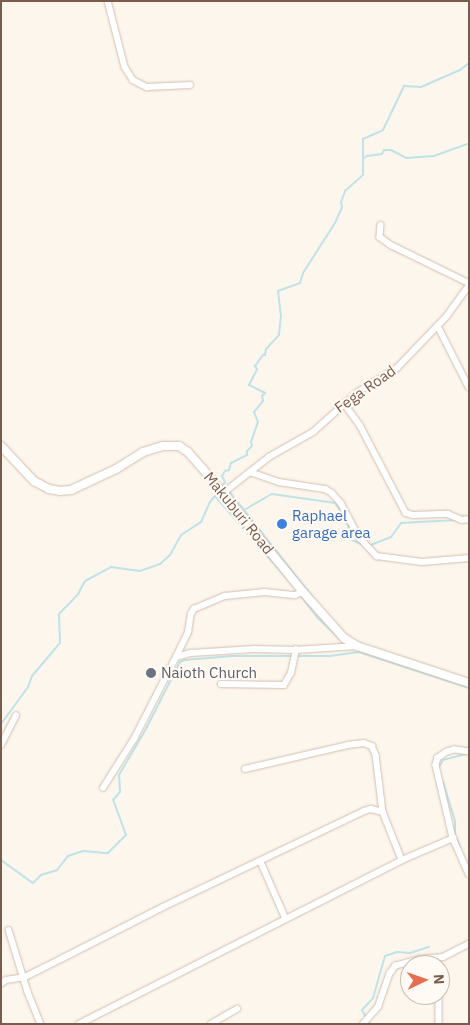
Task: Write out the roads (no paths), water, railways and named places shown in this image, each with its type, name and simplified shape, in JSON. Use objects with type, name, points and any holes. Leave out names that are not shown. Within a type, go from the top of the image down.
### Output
[{"type":"street","points":[[108,1],[125,67],[133,80],[147,87],[190,85]]},
{"type":"street","points":[[381,225],[380,237],[391,245],[469,284]]},
{"type":"street","name":"Fega Road","points":[[222,494],[274,454],[313,432],[358,392],[396,368],[438,326],[469,284]]},
{"type":"street","points":[[438,326],[469,387]]},
{"type":"street","points":[[344,403],[360,425],[406,512],[413,515],[448,514],[462,520],[469,519]]},
{"type":"street","name":"Makuburi Road","points":[[1,446],[34,481],[49,489],[60,491],[71,490],[116,469],[143,452],[157,447],[174,445],[188,452],[303,592],[344,638],[357,646],[469,684]]},
{"type":"street","points":[[250,472],[279,482],[325,489],[332,493],[341,503],[360,538],[377,556],[422,562],[469,558]]},
{"type":"street","points":[[103,788],[134,739],[176,657],[188,632],[191,614],[195,608],[225,596],[265,592],[295,595],[303,592]]},
{"type":"street","points":[[176,657],[191,653],[254,649],[296,650],[357,646]]},
{"type":"street","points":[[221,684],[284,685],[291,672],[296,650]]},
{"type":"street","points":[[1,745],[16,716]]},
{"type":"street","points":[[245,769],[348,744],[368,743],[372,746],[376,755],[383,812],[402,860]]},
{"type":"street","points":[[469,752],[448,752],[437,761],[453,838],[469,874]]},
{"type":"street","points":[[1,984],[6,980],[25,976],[163,907],[261,862],[364,811],[371,809],[383,812]]},
{"type":"street","points":[[79,1024],[402,860],[453,838]]},
{"type":"street","points":[[261,862],[286,920]]},
{"type":"street","points":[[9,930],[25,976],[28,992],[41,1024]]},
{"type":"street","points":[[447,955],[469,944]]},
{"type":"street","points":[[365,1023],[378,1007],[390,973],[395,966],[400,965]]},
{"type":"street","points":[[439,1005],[439,1024]]},
{"type":"street","points":[[211,1024],[237,1010]]},
{"type":"waterway","points":[[221,487],[225,482],[222,476],[225,471],[229,470],[231,463],[247,455],[247,451],[252,446],[251,442],[258,422],[254,412],[263,401],[262,396],[265,393],[249,385],[257,369],[255,366],[265,355],[266,349],[279,335],[281,316],[278,291],[300,283],[303,273],[335,223],[342,207],[341,202],[345,191],[363,175],[363,139],[383,130],[404,86],[421,87],[460,70],[469,63]]},
{"type":"waterway","points":[[363,159],[367,156],[382,154],[384,150],[391,150],[406,158],[434,156],[469,143]]},
{"type":"waterway","points":[[1,724],[28,687],[32,676],[60,643],[59,614],[78,594],[85,581],[111,567],[140,571],[160,564],[170,555],[181,535],[201,522],[210,502],[219,491]]},
{"type":"waterway","points":[[229,491],[314,599]]},
{"type":"waterway","points":[[244,510],[272,494],[335,503],[346,518],[352,540],[364,545]]},
{"type":"waterway","points":[[215,496],[298,591]]},
{"type":"waterway","points":[[368,546],[391,537],[401,523],[457,520]]},
{"type":"waterway","points":[[300,595],[317,617],[346,645]]},
{"type":"waterway","points":[[1,860],[33,883],[41,875],[57,870],[68,856],[83,851],[108,853],[126,835],[113,800],[120,792],[119,775],[147,727],[180,662],[185,660],[233,656],[330,656],[359,652],[469,688]]},
{"type":"waterway","points":[[439,767],[443,760],[466,754]]},
{"type":"waterway","points":[[443,782],[455,821],[455,835],[460,847]]},
{"type":"waterway","points":[[370,1024],[362,1010],[373,998],[385,956],[397,952],[410,953],[429,947]]},
{"type":"place","name":"Raphael garage area","points":[[282,524]]},
{"type":"place","name":"Naioth Church","points":[[151,673]]}]
